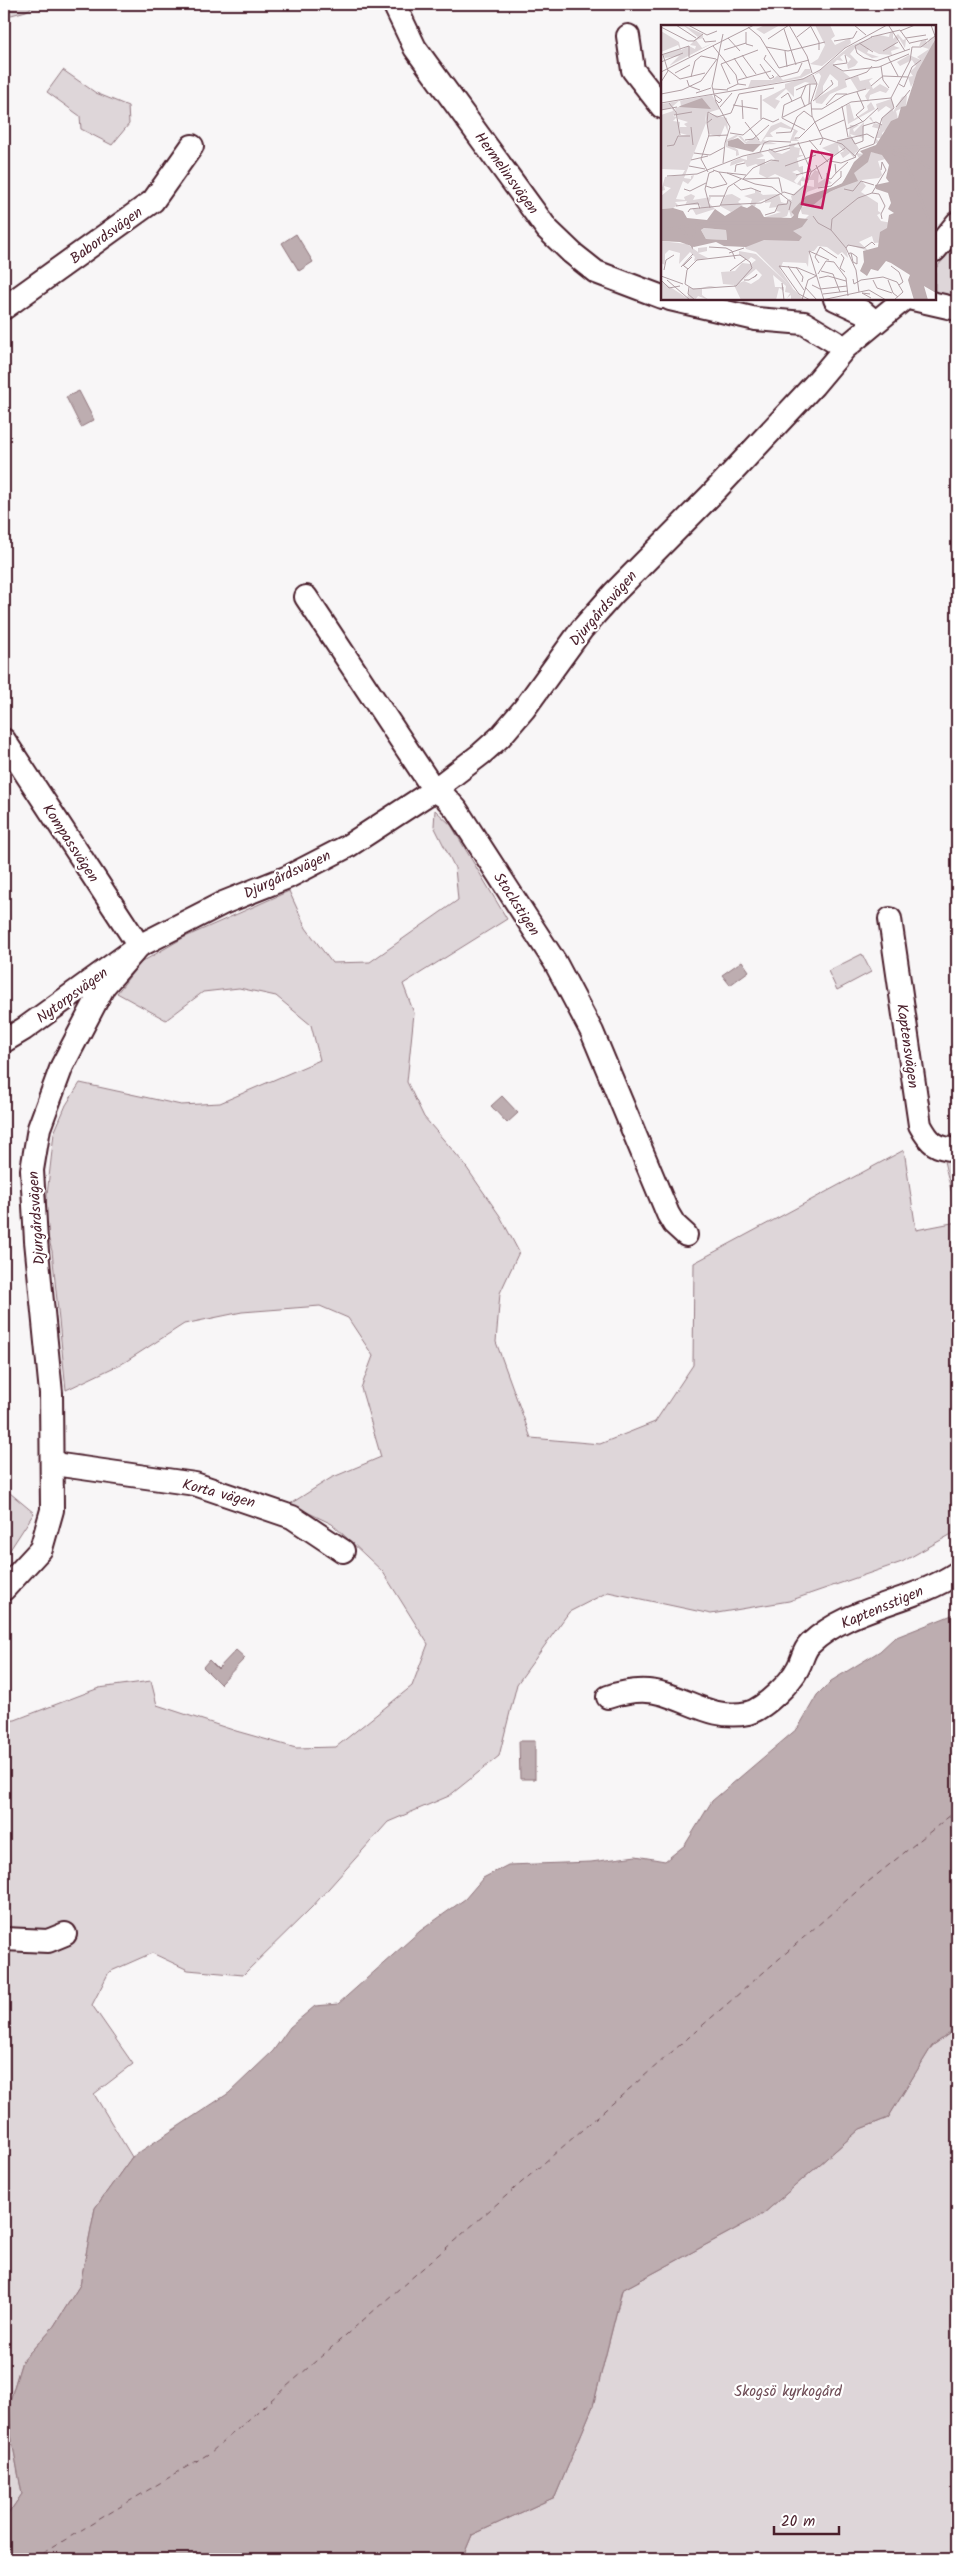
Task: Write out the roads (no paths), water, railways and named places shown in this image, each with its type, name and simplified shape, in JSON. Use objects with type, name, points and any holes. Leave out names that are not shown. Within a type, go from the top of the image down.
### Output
[{"type":"street","name":"Hermelinsvägen","points":[[394,4],[415,48],[547,229],[572,253],[596,272],[661,297]]},
{"type":"street","points":[[628,36],[633,70],[661,106]]},
{"type":"street","name":"Babordsvägen","points":[[4,308],[153,201],[192,146]]},
{"type":"street","points":[[936,249],[957,223]]},
{"type":"street","points":[[674,300],[756,319],[804,323],[844,348]]},
{"type":"street","points":[[837,300],[863,312],[875,322]]},
{"type":"street","name":"Djurgårdsvägen","points":[[4,1589],[41,1549],[52,1510],[54,1464],[51,1393],[36,1241],[32,1170],[36,1144],[39,1128],[62,1066],[104,986],[139,946],[223,903],[288,876],[340,850],[434,790],[500,737],[535,694],[582,629],[711,495],[814,384],[844,348],[903,300]]},
{"type":"street","points":[[917,300],[957,309]]},
{"type":"street","name":"Stockstigen","points":[[306,597],[434,790],[445,797],[456,809],[555,962],[592,1032],[623,1101],[668,1214],[674,1224],[686,1235]]},
{"type":"street","name":"Kompassvägen","points":[[4,740],[139,946]]},
{"type":"street","name":"Kaptensvägen","points":[[890,919],[920,1125],[928,1140],[936,1146],[957,1150]]},
{"type":"street","name":"Nytorpsvägen","points":[[4,1041],[24,1029],[139,946]]},
{"type":"street","name":"Korta vägen","points":[[54,1464],[195,1484],[292,1517],[343,1551]]},
{"type":"street","name":"Kaptensstigen","points":[[608,1697],[624,1692],[644,1691],[663,1694],[722,1715],[750,1713],[776,1696],[798,1668],[803,1653],[810,1644],[831,1630],[872,1609],[919,1591],[957,1573]]},
{"type":"street","points":[[4,1939],[48,1941],[65,1934]]},
{"type":"park label","name":"Skogsö kyrkogård","points":[[788,2391]]}]
